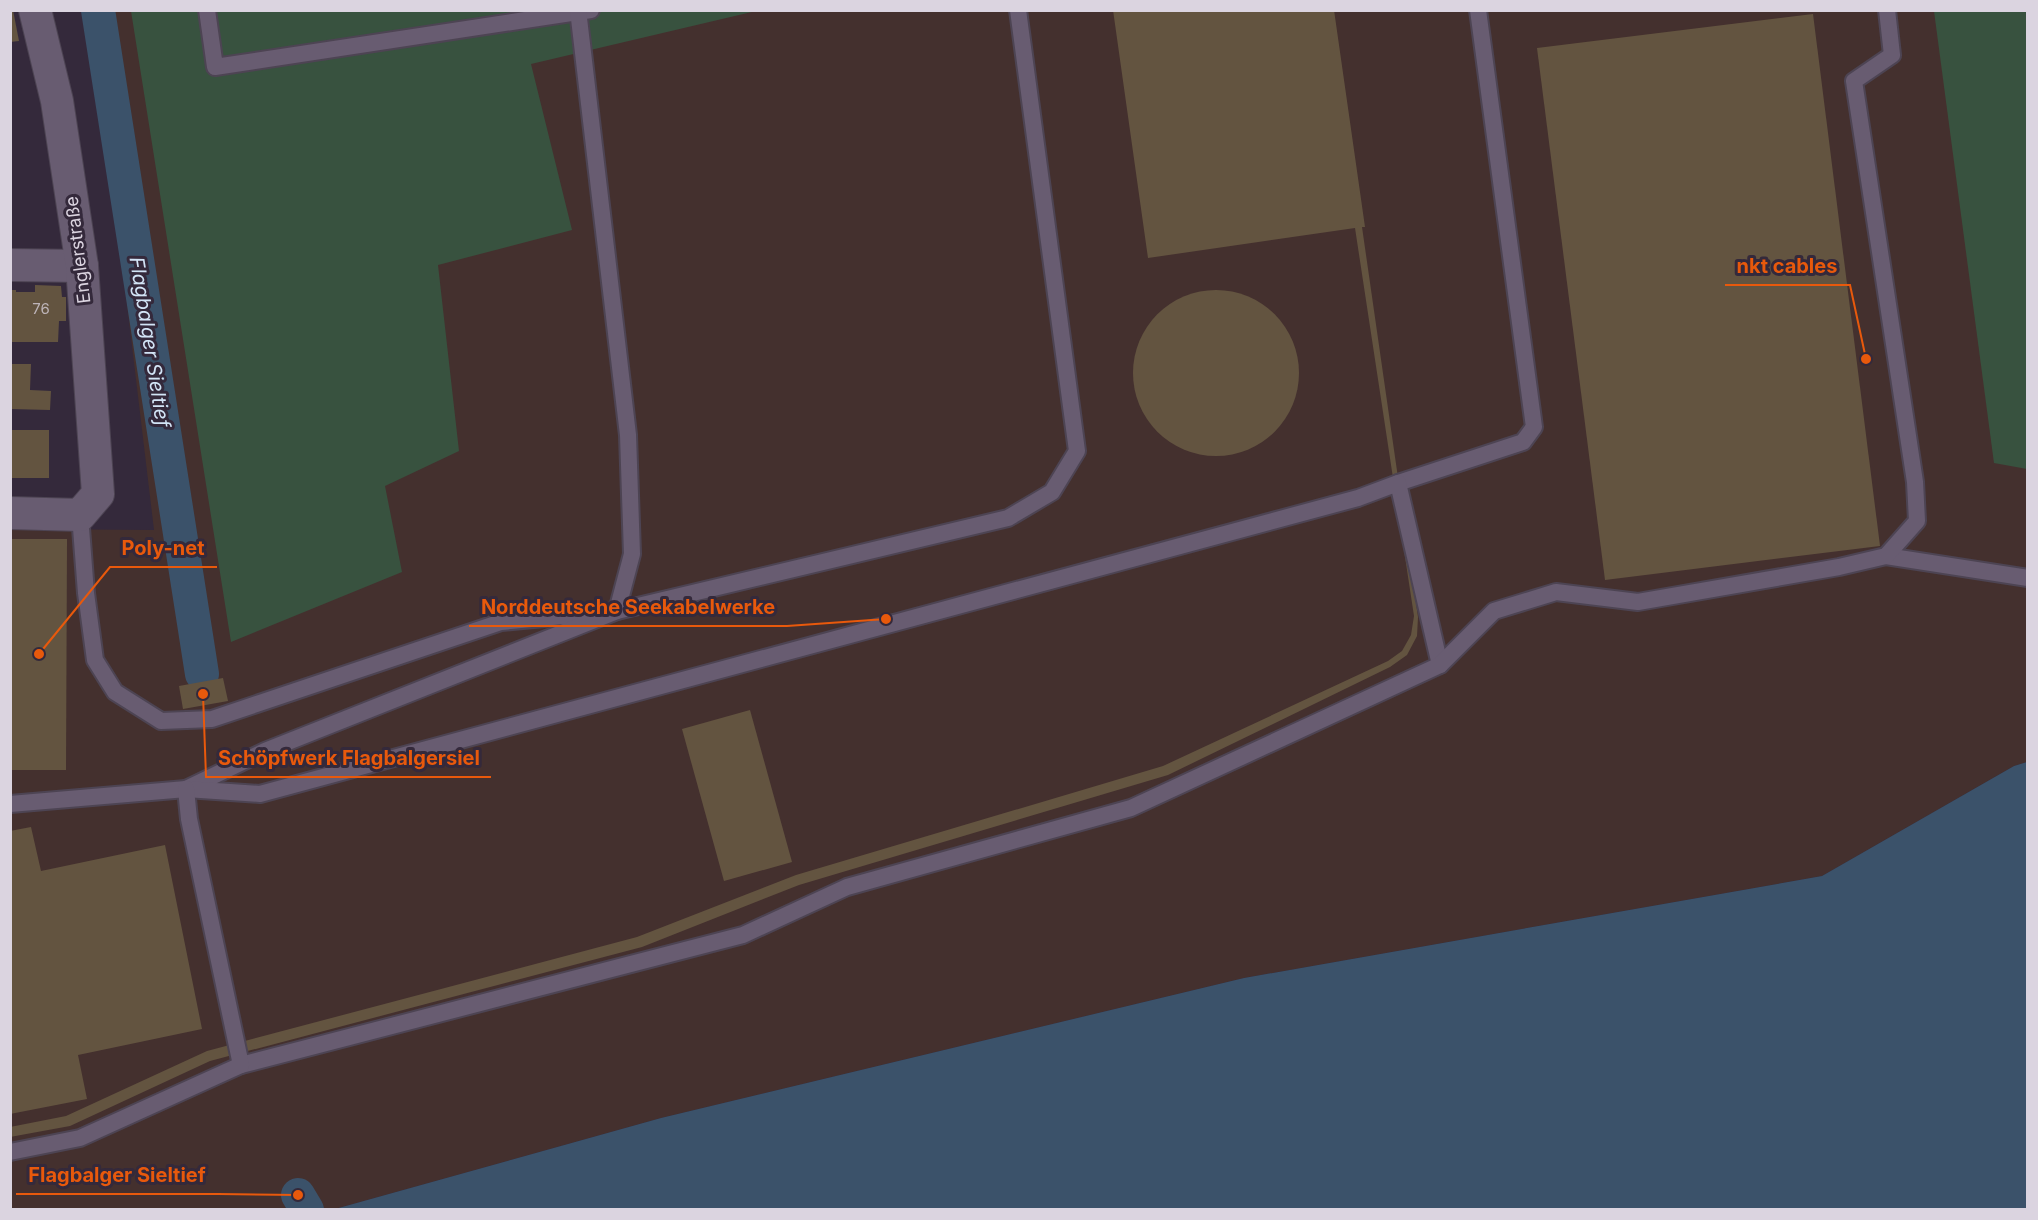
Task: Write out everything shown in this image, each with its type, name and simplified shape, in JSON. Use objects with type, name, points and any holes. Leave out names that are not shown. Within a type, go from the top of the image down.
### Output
[{"type":"street","name":"Englerstraße","points":[[35,10],[57,101],[82,266],[89,504]]},
{"type":"street","points":[[10,265],[82,266]]},
{"type":"street","points":[[10,513],[89,504]]},
{"type":"lane","points":[[207,10],[215,67],[583,11],[628,435],[632,554],[618,611]]},
{"type":"lane","points":[[89,504],[86,592],[95,660],[115,692],[161,721],[212,719],[501,622],[618,611],[1008,519],[1052,492],[1077,451],[1018,10]]},
{"type":"lane","points":[[10,804],[186,789],[260,794],[1358,498],[1523,442],[1534,427],[1478,10]]},
{"type":"lane","points":[[1886,556],[1917,521],[1915,482],[1854,81],[1892,55],[1887,10]]},
{"type":"lane","points":[[1398,483],[1440,665]]},
{"type":"lane","points":[[10,1152],[80,1138],[241,1065],[743,935],[847,887],[1131,808],[1440,665],[1494,611],[1556,592],[1638,602],[1839,567],[1886,556],[2028,578]]},
{"type":"lane","points":[[186,789],[265,751],[618,611]]},
{"type":"lane","points":[[186,789],[189,819],[241,1065]]},
{"type":"shaded area","points":[[92,11],[2027,11],[2027,762],[2014,766],[1822,876],[1244,978],[661,1118],[335,1209],[11,1210],[11,529],[154,530]]},
{"type":"green space","points":[[131,11],[756,11],[531,64],[572,230],[438,265],[459,451],[385,486],[402,572],[231,642]]},
{"type":"green space","points":[[1934,11],[2027,11],[2027,469],[1994,463]]},
{"type":"water","points":[[2027,762],[2027,1209],[335,1209],[661,1118],[1244,978],[1822,876],[2014,766]]},
{"type":"building","points":[[10,10],[13,10],[19,41],[10,42]]},
{"type":"building","points":[[1113,10],[1334,10],[1365,227],[1362,227],[1418,617],[1417,636],[1407,655],[1390,667],[1168,775],[799,885],[642,947],[210,1061],[70,1126],[10,1137],[10,1127],[66,1116],[207,1051],[637,937],[796,875],[1163,766],[1388,661],[1402,651],[1411,635],[1414,616],[1355,228],[1148,258]]},
{"type":"building","points":[[1813,14],[1880,546],[1605,580],[1537,48]]},
{"type":"building","points":[[35,285],[61,286],[62,297],[66,297],[66,321],[59,321],[58,342],[10,342],[10,290],[35,292]]},
{"type":"building","points":[[1216,290],[1232,291],[1248,296],[1275,314],[1293,341],[1298,357],[1298,389],[1293,405],[1275,432],[1248,450],[1232,455],[1216,456],[1200,455],[1184,450],[1157,432],[1139,405],[1134,389],[1133,373],[1134,357],[1139,341],[1157,314],[1184,296],[1200,291]]},
{"type":"building","points":[[10,364],[31,364],[30,390],[51,391],[50,410],[10,409]]},
{"type":"building","points":[[10,430],[49,430],[49,478],[10,478]]},
{"type":"building","points":[[10,539],[67,539],[66,770],[10,770]]},
{"type":"building","points":[[223,678],[228,701],[183,709],[179,686]]},
{"type":"building","points":[[750,710],[792,862],[724,881],[682,729]]},
{"type":"building","points":[[31,827],[41,871],[165,845],[202,1029],[78,1055],[87,1099],[10,1114],[10,831]]},
{"type":"waterway","name":"Flagbalger Sieltief","points":[[98,10],[202,674]]},
{"type":"waterway","name":"Flagbalger Sieltief","points":[[298,1195],[307,1210]]},
{"type":"place","name":"nkt cables","points":[[1866,359]]},
{"type":"place","name":"Norddeutsche Seekabelwerke","points":[[886,619]]},
{"type":"place","name":"Poly-net","points":[[39,654]]},
{"type":"place","name":"Schöpfwerk Flagbalgersiel","points":[[203,694]]},
{"type":"place","name":"Flagbalger Sieltief","points":[[298,1195]]}]
